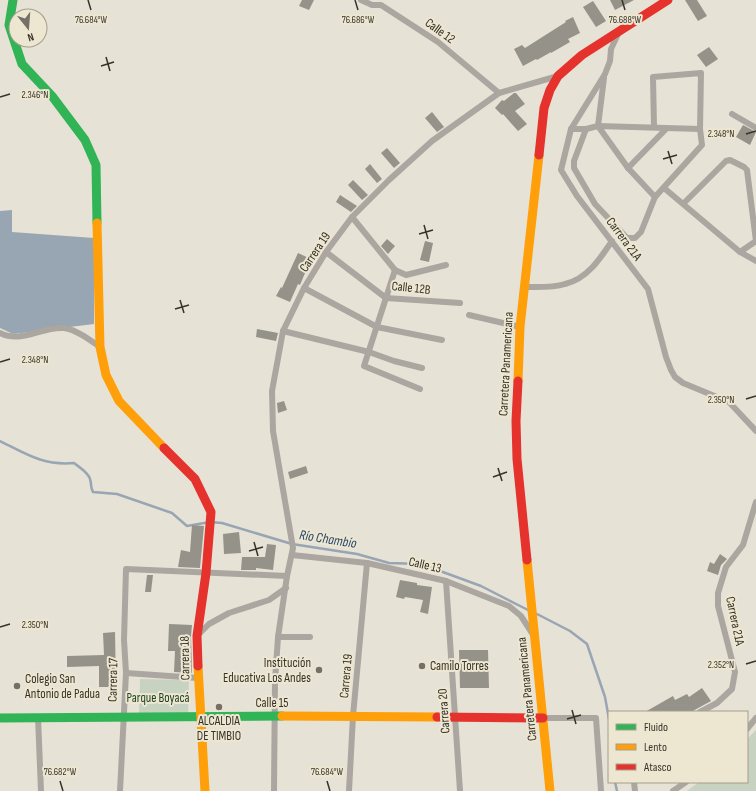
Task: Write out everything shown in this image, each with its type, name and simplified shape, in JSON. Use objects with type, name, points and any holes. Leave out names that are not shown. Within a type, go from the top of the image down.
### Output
[{"type":"main road","points":[[13,0],[9,26],[22,64],[52,96],[85,140],[96,165],[100,347]]},
{"type":"main road","name":"Carretera Panamericana","points":[[550,791],[517,459],[516,420],[520,327],[544,108],[550,90],[558,76],[582,55],[668,0]]},
{"type":"main road","name":"Carrera 18","points":[[100,347],[106,375],[119,401],[195,479],[211,512],[206,573],[197,636],[205,791]]},
{"type":"main road","name":"Calle 15","points":[[0,718],[353,716],[543,718]]},
{"type":"street","name":"Calle 12","points":[[361,0],[381,5],[438,42],[499,93]]},
{"type":"street","name":"Carrera 21A","points":[[619,32],[611,49],[610,61],[604,74],[571,129],[561,170],[577,196],[648,289],[666,357],[675,377],[683,383],[729,402],[756,431]]},
{"type":"street","points":[[604,74],[598,126],[628,168],[655,197]]},
{"type":"street","points":[[586,128],[574,160],[574,168],[595,204],[628,238],[635,238],[641,232],[655,197],[702,145],[700,129],[701,74],[653,77],[654,127]]},
{"type":"street","name":"Carrera 19","points":[[287,576],[293,548],[273,431],[272,391],[283,331],[304,288],[326,252],[352,218],[388,180],[432,141],[499,93],[558,76]]},
{"type":"street","points":[[732,114],[756,128]]},
{"type":"street","points":[[571,129],[598,126],[700,129]]},
{"type":"street","points":[[628,168],[666,128]]},
{"type":"street","points":[[683,204],[726,161],[730,160],[744,167],[747,170],[756,241],[740,252]]},
{"type":"street","points":[[664,188],[740,252],[756,261]]},
{"type":"street","points":[[352,218],[395,270],[406,275],[446,265]]},
{"type":"street","points":[[525,287],[564,285],[576,281],[596,264],[612,241]]},
{"type":"street","name":"Calle 12B","points":[[326,252],[386,298],[460,303]]},
{"type":"street","points":[[395,270],[364,366],[420,389]]},
{"type":"street","points":[[304,288],[377,327],[442,340]]},
{"type":"street","points":[[469,315],[520,327]]},
{"type":"street","points":[[0,333],[6,336],[25,336],[44,330],[64,328],[83,336],[100,347]]},
{"type":"street","points":[[283,331],[369,352],[394,361],[422,368]]},
{"type":"street","name":"Carrera 21A","points":[[702,711],[717,703],[732,689],[735,672],[718,606],[718,593],[726,567],[743,545],[756,502]]},
{"type":"street","name":"Calle 13","points":[[292,555],[368,563],[446,581],[509,606],[522,616],[535,638]]},
{"type":"street","name":"Carrera 19","points":[[350,791],[353,716],[368,563]]},
{"type":"street","name":"Carrera 17","points":[[120,791],[126,673],[124,640],[126,569],[206,573]]},
{"type":"street","points":[[206,573],[287,576],[278,637],[275,681],[276,716],[274,791]]},
{"type":"street","name":"Carrera 20","points":[[446,581],[460,791]]},
{"type":"street","points":[[197,636],[209,624],[229,613],[269,600],[286,588]]},
{"type":"street","points":[[278,637],[310,637]]},
{"type":"street","points":[[126,673],[198,678]]},
{"type":"street","points":[[38,718],[41,791]]},
{"type":"street","points":[[543,718],[596,718],[601,791]]},
{"type":"street","points":[[748,727],[756,718]]},
{"type":"street","points":[[673,791],[685,783]]},
{"type":"street","points":[[341,791],[350,791]]},
{"type":"green space","name":"Parque Boyacá","points":[[140,679],[189,680],[188,715],[139,717]]},
{"type":"green space","points":[[756,730],[756,791],[687,791],[698,783],[748,783],[748,738]]},
{"type":"water","points":[[12,210],[12,232],[94,238],[94,324],[13,334],[0,328],[0,211]]},
{"type":"building","points":[[302,0],[314,0],[309,10],[299,6]]},
{"type":"building","points":[[610,0],[634,0],[615,10]]},
{"type":"building","points":[[685,0],[697,0],[707,16],[698,21]]},
{"type":"building","points":[[593,1],[606,21],[596,27],[583,7]]},
{"type":"building","points":[[573,17],[580,33],[568,39],[570,42],[551,53],[523,66],[514,49],[522,45],[525,48]]},
{"type":"building","points":[[709,47],[718,59],[706,67],[697,55]]},
{"type":"building","points":[[516,93],[525,104],[515,111],[527,124],[518,131],[503,114],[502,115],[495,108],[502,100],[504,101]]},
{"type":"building","points":[[432,112],[444,127],[437,132],[425,118]]},
{"type":"building","points":[[743,125],[756,132],[750,145],[736,137]]},
{"type":"building","points":[[387,148],[400,163],[394,168],[381,153]]},
{"type":"building","points":[[370,164],[382,179],[377,183],[365,169]]},
{"type":"building","points":[[353,180],[368,195],[362,200],[348,185]]},
{"type":"building","points":[[340,195],[357,206],[351,212],[336,202]]},
{"type":"building","points":[[387,239],[395,246],[388,254],[381,246]]},
{"type":"building","points":[[425,241],[433,243],[429,262],[420,260]]},
{"type":"building","points":[[298,253],[313,260],[310,266],[308,266],[300,285],[298,284],[290,302],[276,296],[281,287],[282,288]]},
{"type":"building","points":[[257,329],[278,333],[276,341],[256,337]]},
{"type":"building","points":[[284,401],[287,410],[278,413],[277,403]]},
{"type":"building","points":[[306,466],[308,473],[290,479],[288,472]]},
{"type":"building","points":[[192,525],[204,526],[200,568],[178,567],[181,550],[190,552]]},
{"type":"building","points":[[239,532],[241,553],[224,554],[223,534]]},
{"type":"building","points":[[267,544],[276,545],[273,570],[256,568],[256,570],[241,570],[242,557],[265,557]]},
{"type":"building","points":[[720,554],[727,559],[721,565],[718,575],[707,571],[710,562],[714,564]]},
{"type":"building","points":[[147,575],[153,575],[151,592],[145,592]]},
{"type":"building","points":[[400,580],[417,583],[417,585],[432,587],[428,614],[420,612],[423,600],[396,597]]},
{"type":"building","points":[[169,624],[192,625],[192,673],[174,672],[175,651],[168,651]]},
{"type":"building","points":[[115,632],[116,687],[99,687],[99,666],[67,667],[67,656],[104,655],[103,633]]},
{"type":"building","points":[[459,650],[488,650],[489,688],[460,688]]},
{"type":"building","points":[[702,688],[711,701],[693,711],[647,711],[673,696],[675,700],[687,694],[689,697]]},
{"type":"waterway","name":"Río Chambío","points":[[0,441],[44,461],[53,463],[74,463],[88,474],[93,492],[117,494],[172,513],[187,526],[210,522],[222,523],[292,544],[357,554],[389,563],[421,564],[481,586],[528,610]]},
{"type":"waterway","name":"Río Chambío","points":[[537,614],[570,631],[587,644],[605,697],[608,714]]},
{"type":"waterway","name":"Río Chambío","points":[[615,783],[617,791]]},
{"type":"traffic: fast","points":[[13,0],[9,25],[22,64],[52,96],[85,140],[96,165],[97,223]]},
{"type":"traffic: fast","points":[[0,718],[282,716]]},
{"type":"traffic: slow","points":[[518,381],[520,327],[539,155]]},
{"type":"traffic: slow","points":[[97,223],[100,347],[106,375],[119,401],[164,448]]},
{"type":"traffic: slow","points":[[527,560],[550,791]]},
{"type":"traffic: slow","points":[[198,666],[205,791]]},
{"type":"traffic: slow","points":[[282,716],[437,717]]},
{"type":"traffic: jam","points":[[539,155],[544,108],[550,90],[558,76],[582,55],[668,0]]},
{"type":"traffic: jam","points":[[518,381],[516,421],[517,459],[527,560]]},
{"type":"traffic: jam","points":[[164,448],[195,479],[211,512],[206,573],[197,636],[198,666]]},
{"type":"traffic: jam","points":[[437,717],[543,718]]},
{"type":"place","name":"Camilo Torres","points":[[422,666]]},
{"type":"place","name":"Institución Educativa Los Andes","points":[[319,670]]},
{"type":"place","name":"Colegio San Antonio de Padua","points":[[17,686]]},
{"type":"place","name":"ALCALDIA DE TIMBIO","points":[[219,707]]}]
